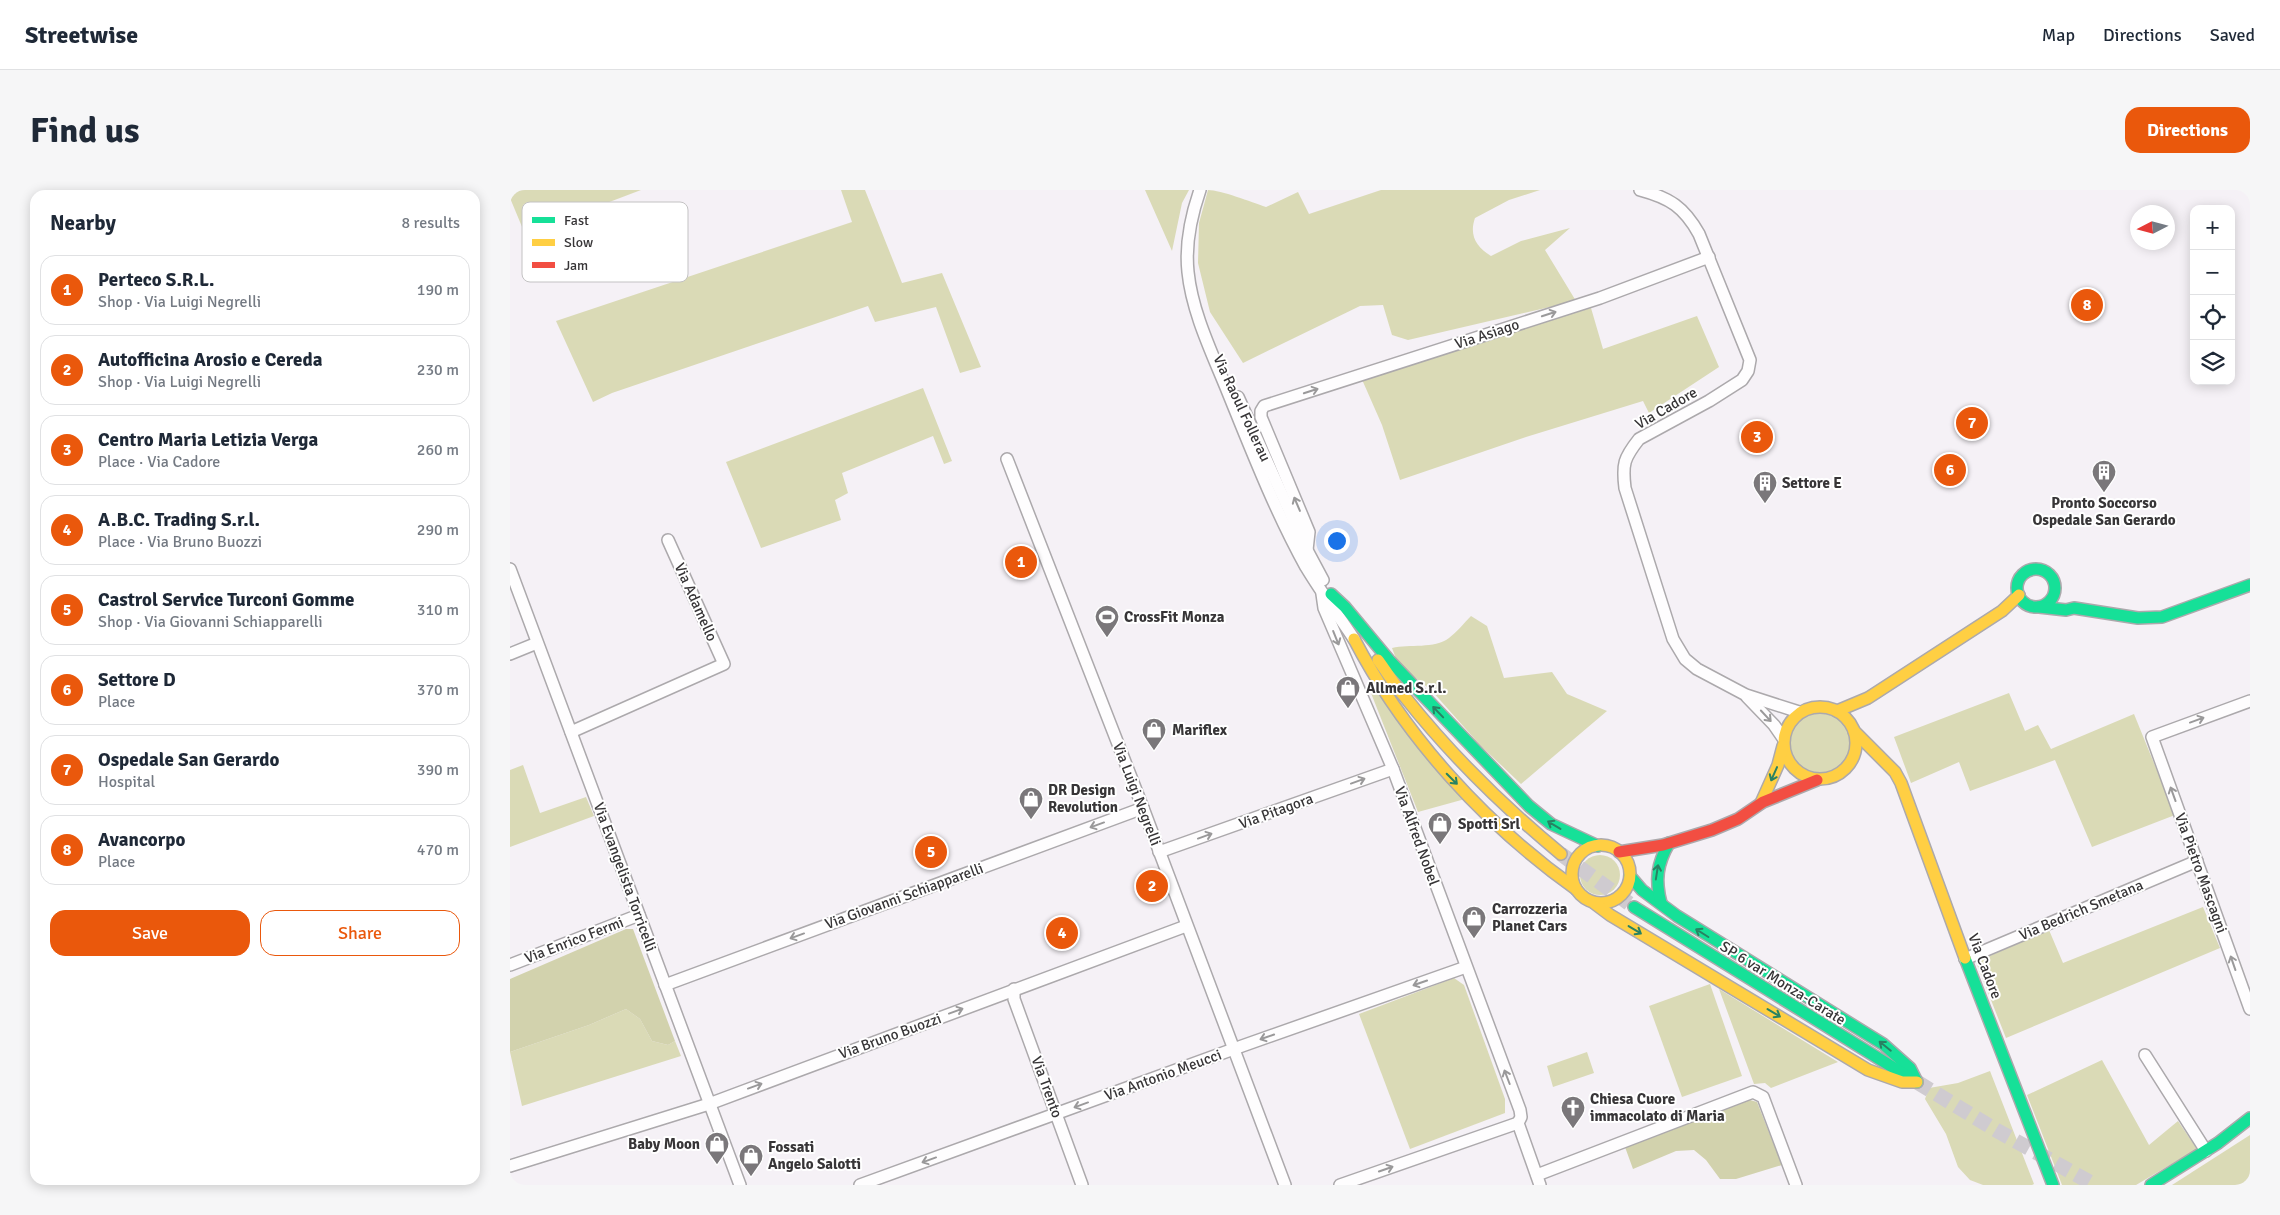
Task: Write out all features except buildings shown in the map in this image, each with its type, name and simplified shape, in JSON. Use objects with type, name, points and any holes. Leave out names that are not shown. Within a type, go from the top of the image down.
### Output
[{"type":"street","name":"Via Raoul Follerau","points":[[1200,190],[1192,212],[1188,270],[1190,286],[1220,375],[1276,492]]},
{"type":"street","name":"Via Cadore","points":[[1640,190],[1668,200],[1684,211],[1700,234],[1750,360],[1748,371],[1742,380],[1709,401],[1639,439],[1623,467],[1625,488],[1673,639],[1685,659],[1697,669],[1746,695],[1799,712],[1818,706],[1838,711],[1885,761],[1901,783],[1965,959],[2053,1185]]},
{"type":"street","name":"Via Asiago","points":[[1264,406],[1600,298],[1709,258]]},
{"type":"street","name":"Via Alfred Nobel","points":[[1264,406],[1261,411],[1261,417],[1309,532],[1307,550]]},
{"type":"street","name":"Via Luigi Negrelli","points":[[1007,460],[1143,808],[1285,1185]]},
{"type":"street","name":"Via Alfred Nobel","points":[[1276,492],[1307,550],[1327,594],[1324,608],[1393,769],[1520,1110],[1521,1117],[1518,1123],[1539,1180]]},
{"type":"street","name":"Via Alfred Nobel","points":[[1276,492],[1305,565],[1327,594]]},
{"type":"street","name":"Via Adamello","points":[[571,732],[724,664],[668,540]]},
{"type":"street","name":"Via Evangelista Torricelli","points":[[510,569],[740,1185]]},
{"type":"street","points":[[2002,611],[2036,607],[2050,601],[2055,590],[2053,580],[2047,573],[2037,569],[2026,572],[2019,581],[2019,595],[2024,602],[2036,607],[2060,610],[2074,608],[2138,618],[2162,617],[2250,585]]},
{"type":"street","points":[[2055,590],[2070,599],[2074,608]]},
{"type":"street","points":[[1327,594],[1345,607],[1389,660],[1529,806],[1551,824],[1598,846],[1609,847],[1619,852],[1624,857],[1630,873],[1642,890],[1676,916],[1882,1044],[1910,1068],[1916,1082],[1902,1082],[1868,1070],[1610,915],[1594,902],[1584,898],[1576,889],[1559,877],[1506,830],[1433,759],[1394,710],[1327,594]]},
{"type":"street","points":[[1327,594],[1403,695]]},
{"type":"street","points":[[1838,711],[1868,698],[2002,611],[2019,595]]},
{"type":"street","points":[[1354,639],[1380,672],[1403,695],[1460,760],[1505,806],[1561,854]]},
{"type":"street","points":[[510,654],[537,643]]},
{"type":"street","name":"Via Cadore","points":[[1746,695],[1774,725],[1783,741],[1786,757],[1793,768],[1804,776],[1817,780]]},
{"type":"street","points":[[1619,852],[1638,851],[1665,844],[1737,819],[1761,803],[1817,780],[1839,774],[1848,766],[1854,756],[1856,744],[1853,728],[1857,712],[1868,698]]},
{"type":"street","name":"Via Pietro Mascagni","points":[[2250,701],[2152,737],[2250,1009]]},
{"type":"street","points":[[1761,803],[1778,765],[1789,724],[1799,712]]},
{"type":"street","points":[[1854,756],[1885,761]]},
{"type":"street","name":"Via Pitagora","points":[[1159,852],[1393,769]]},
{"type":"street","name":"Via Giovanni Schiapparelli","points":[[665,985],[1143,808]]},
{"type":"street","points":[[1594,902],[1608,902],[1621,895],[1625,890],[1630,873],[1665,844]]},
{"type":"street","points":[[1661,903],[1655,876],[1665,844]]},
{"type":"street","points":[[1576,889],[1572,875],[1575,861],[1584,851],[1598,846]]},
{"type":"street","name":"Via Bedrich Smetana","points":[[1965,959],[2197,861]]},
{"type":"street","name":"SP 6 var Monza-Carate","points":[[1634,907],[1916,1082]]},
{"type":"street","name":"Via Enrico Fermi","points":[[510,965],[639,916]]},
{"type":"street","name":"Via Bruno Buozzi","points":[[510,1166],[709,1104],[1186,926]]},
{"type":"street","name":"Via Antonio Meucci","points":[[860,1185],[1234,1048],[1466,967]]},
{"type":"street","name":"Via Trento","points":[[1014,989],[1014,999],[1082,1185]]},
{"type":"street","points":[[2145,1054],[2206,1151]]},
{"type":"street","points":[[1539,1180],[1753,1092],[1763,1097],[1796,1185]]},
{"type":"street","points":[[2151,1185],[2206,1151],[2250,1118]]},
{"type":"street","points":[[1340,1185],[1518,1123]]},
{"type":"green space","points":[[510,190],[641,190],[609,202],[522,202],[522,227],[510,198]]},
{"type":"green space","points":[[841,190],[865,190],[902,283],[942,273],[981,367],[960,373],[936,307],[875,322],[868,306],[612,393],[593,402],[556,321],[673,282],[688,282],[688,277],[852,222]]},
{"type":"green space","points":[[1145,190],[1189,190],[1182,203],[1172,251]]},
{"type":"green space","points":[[1208,190],[1228,194],[1266,207],[1298,192],[1309,214],[1381,190],[1540,190],[1509,200],[1475,218],[1473,235],[1481,249],[1491,256],[1521,241],[1570,228],[1545,250],[1576,301],[1408,340],[1392,335],[1383,305],[1360,306],[1243,363],[1210,312],[1198,263],[1199,223]]},
{"type":"green space","points":[[1591,308],[1603,349],[1697,316],[1719,367],[1649,413],[1643,401],[1526,437],[1400,480],[1382,425],[1360,375]]},
{"type":"green space","points":[[923,388],[952,461],[944,464],[933,436],[842,473],[848,493],[835,500],[841,520],[761,548],[726,462]]},
{"type":"green space","points":[[1471,616],[1487,626],[1504,678],[1552,672],[1567,694],[1607,711],[1521,784],[1480,745],[1432,691],[1398,664],[1392,648],[1436,644],[1449,638]]},
{"type":"green space","points":[[1367,683],[1379,695],[1465,799],[1418,812]]},
{"type":"green space","points":[[2009,693],[2025,731],[2038,725],[2051,749],[2134,714],[2175,815],[2092,847],[2055,760],[1970,791],[1959,762],[1911,783],[1894,737]]},
{"type":"green space","points":[[1815,712],[1827,712],[1843,721],[1850,731],[1852,743],[1850,755],[1843,765],[1827,774],[1815,774],[1804,769],[1795,760],[1790,749],[1790,737],[1795,726],[1804,717]]},
{"type":"green space","points":[[523,765],[540,813],[586,797],[594,816],[510,847],[510,770]]},
{"type":"green space","points":[[1604,855],[1611,858],[1617,864],[1620,875],[1619,883],[1611,892],[1604,895],[1596,895],[1589,892],[1581,883],[1580,871],[1583,864],[1592,856]]},
{"type":"green space","points":[[2203,907],[2220,948],[2006,1038],[1976,962],[2049,930],[2063,963]]},
{"type":"green space","points":[[626,929],[633,929],[675,1041],[668,1045],[652,1041],[640,1019],[626,1009],[589,1025],[510,1052],[510,979]]},
{"type":"green space","points":[[1454,978],[1464,985],[1505,1099],[1505,1113],[1410,1149],[1359,1014]]},
{"type":"green space","points":[[1710,984],[1742,1076],[1682,1097],[1649,1006]]},
{"type":"green space","points":[[1719,989],[1838,1062],[1771,1088],[1765,1083],[1754,1084]]},
{"type":"green space","points":[[626,1009],[640,1019],[652,1041],[668,1045],[675,1041],[681,1056],[522,1106],[510,1052],[589,1025]]},
{"type":"green space","points":[[1587,1052],[1594,1073],[1553,1087],[1547,1066]]},
{"type":"green space","points":[[2102,1060],[2149,1145],[2178,1121],[2197,1149],[2136,1185],[2062,1185],[2027,1095]]},
{"type":"green space","points":[[1990,1071],[2034,1184],[2032,1185],[1983,1185],[1970,1180],[1958,1167],[1946,1134],[1925,1099],[1929,1088],[1958,1083]]},
{"type":"green space","points":[[1750,1100],[1757,1102],[1782,1165],[1736,1179],[1720,1179],[1706,1160],[1694,1150],[1676,1151],[1633,1169],[1625,1147]]},
{"type":"green space","points":[[2250,1135],[2250,1185],[2172,1185]]},
{"type":"tunnel","points":[[1561,854],[1634,907]]},
{"type":"tunnel","points":[[1917,1082],[1996,1130],[2095,1185]]},
{"type":"traffic: fast","points":[[2036,569],[2049,575],[2055,588],[2049,601],[2036,607],[2023,601],[2017,588],[2023,575],[2036,569]]},
{"type":"traffic: fast","points":[[2039,607],[2066,610],[2074,608],[2138,618],[2162,617],[2250,585]]},
{"type":"traffic: fast","points":[[1331,594],[1345,607],[1389,660],[1529,806],[1551,824],[1598,846]]},
{"type":"traffic: fast","points":[[1661,903],[1658,872],[1669,843]]},
{"type":"traffic: fast","points":[[1630,876],[1642,890],[1677,916],[1883,1044],[1910,1068],[1917,1082]]},
{"type":"traffic: fast","points":[[1634,907],[1907,1076]]},
{"type":"traffic: fast","points":[[1965,958],[2053,1185]]},
{"type":"traffic: fast","points":[[2151,1185],[2218,1143],[2250,1118]]},
{"type":"traffic: slow","points":[[1837,711],[1868,698],[2002,611],[2019,595]]},
{"type":"traffic: slow","points":[[1354,639],[1374,675],[1398,710],[1450,777],[1511,837],[1576,889]]},
{"type":"traffic: slow","points":[[1378,660],[1401,693],[1460,760],[1519,818],[1561,854]]},
{"type":"traffic: slow","points":[[1827,707],[1846,717],[1854,729],[1856,743],[1854,757],[1846,769],[1834,777],[1813,779],[1794,769],[1786,757],[1784,736],[1794,717],[1806,709],[1827,707]]},
{"type":"traffic: slow","points":[[1854,731],[1895,772],[1901,783],[1965,958]]},
{"type":"traffic: slow","points":[[1761,803],[1778,765],[1783,746]]},
{"type":"traffic: slow","points":[[1601,845],[1617,850],[1625,858],[1630,874],[1625,890],[1617,898],[1601,903],[1585,898],[1577,890],[1572,874],[1577,858],[1585,850],[1601,845]]},
{"type":"traffic: slow","points":[[1594,903],[1610,915],[1868,1070],[1902,1082],[1917,1082]]},
{"type":"traffic: jam","points":[[1619,852],[1663,845],[1712,830],[1738,819],[1763,802],[1817,780]]},
{"type":"place","name":"Avancorpo","points":[[2087,305]]},
{"type":"place","name":"Ospedale San Gerardo","points":[[1972,423]]},
{"type":"place","name":"Centro Maria Letizia Verga","points":[[1757,437]]},
{"type":"place","name":"Settore D","points":[[1950,470]]},
{"type":"place","name":"Pronto Soccorso Ospedale San Gerardo","points":[[2104,493]]},
{"type":"place","name":"Settore E","points":[[1765,504]]},
{"type":"place","name":"Perteco S.R.L.","points":[[1021,562]]},
{"type":"place","name":"CrossFit Monza","points":[[1107,638]]},
{"type":"place","name":"Allmed S.r.l.","points":[[1348,709]]},
{"type":"place","name":"Mariflex","points":[[1154,751]]},
{"type":"place","name":"DR Design Revolution","points":[[1031,820]]},
{"type":"place","name":"Spotti Srl","points":[[1440,845]]},
{"type":"place","name":"Castrol Service Turconi Gomme","points":[[931,852]]},
{"type":"place","name":"Autofficina Arosio e Cereda","points":[[1152,886]]},
{"type":"place","name":"A.B.C. Trading S.r.l.","points":[[1062,933]]},
{"type":"place","name":"Carrozzeria Planet Cars","points":[[1474,939]]},
{"type":"place","name":"Chiesa Cuore immacolato di Maria","points":[[1573,1129]]},
{"type":"place","name":"Baby Moon","points":[[717,1165]]},
{"type":"place","name":"Fossati Angelo Salotti","points":[[751,1177]]}]
